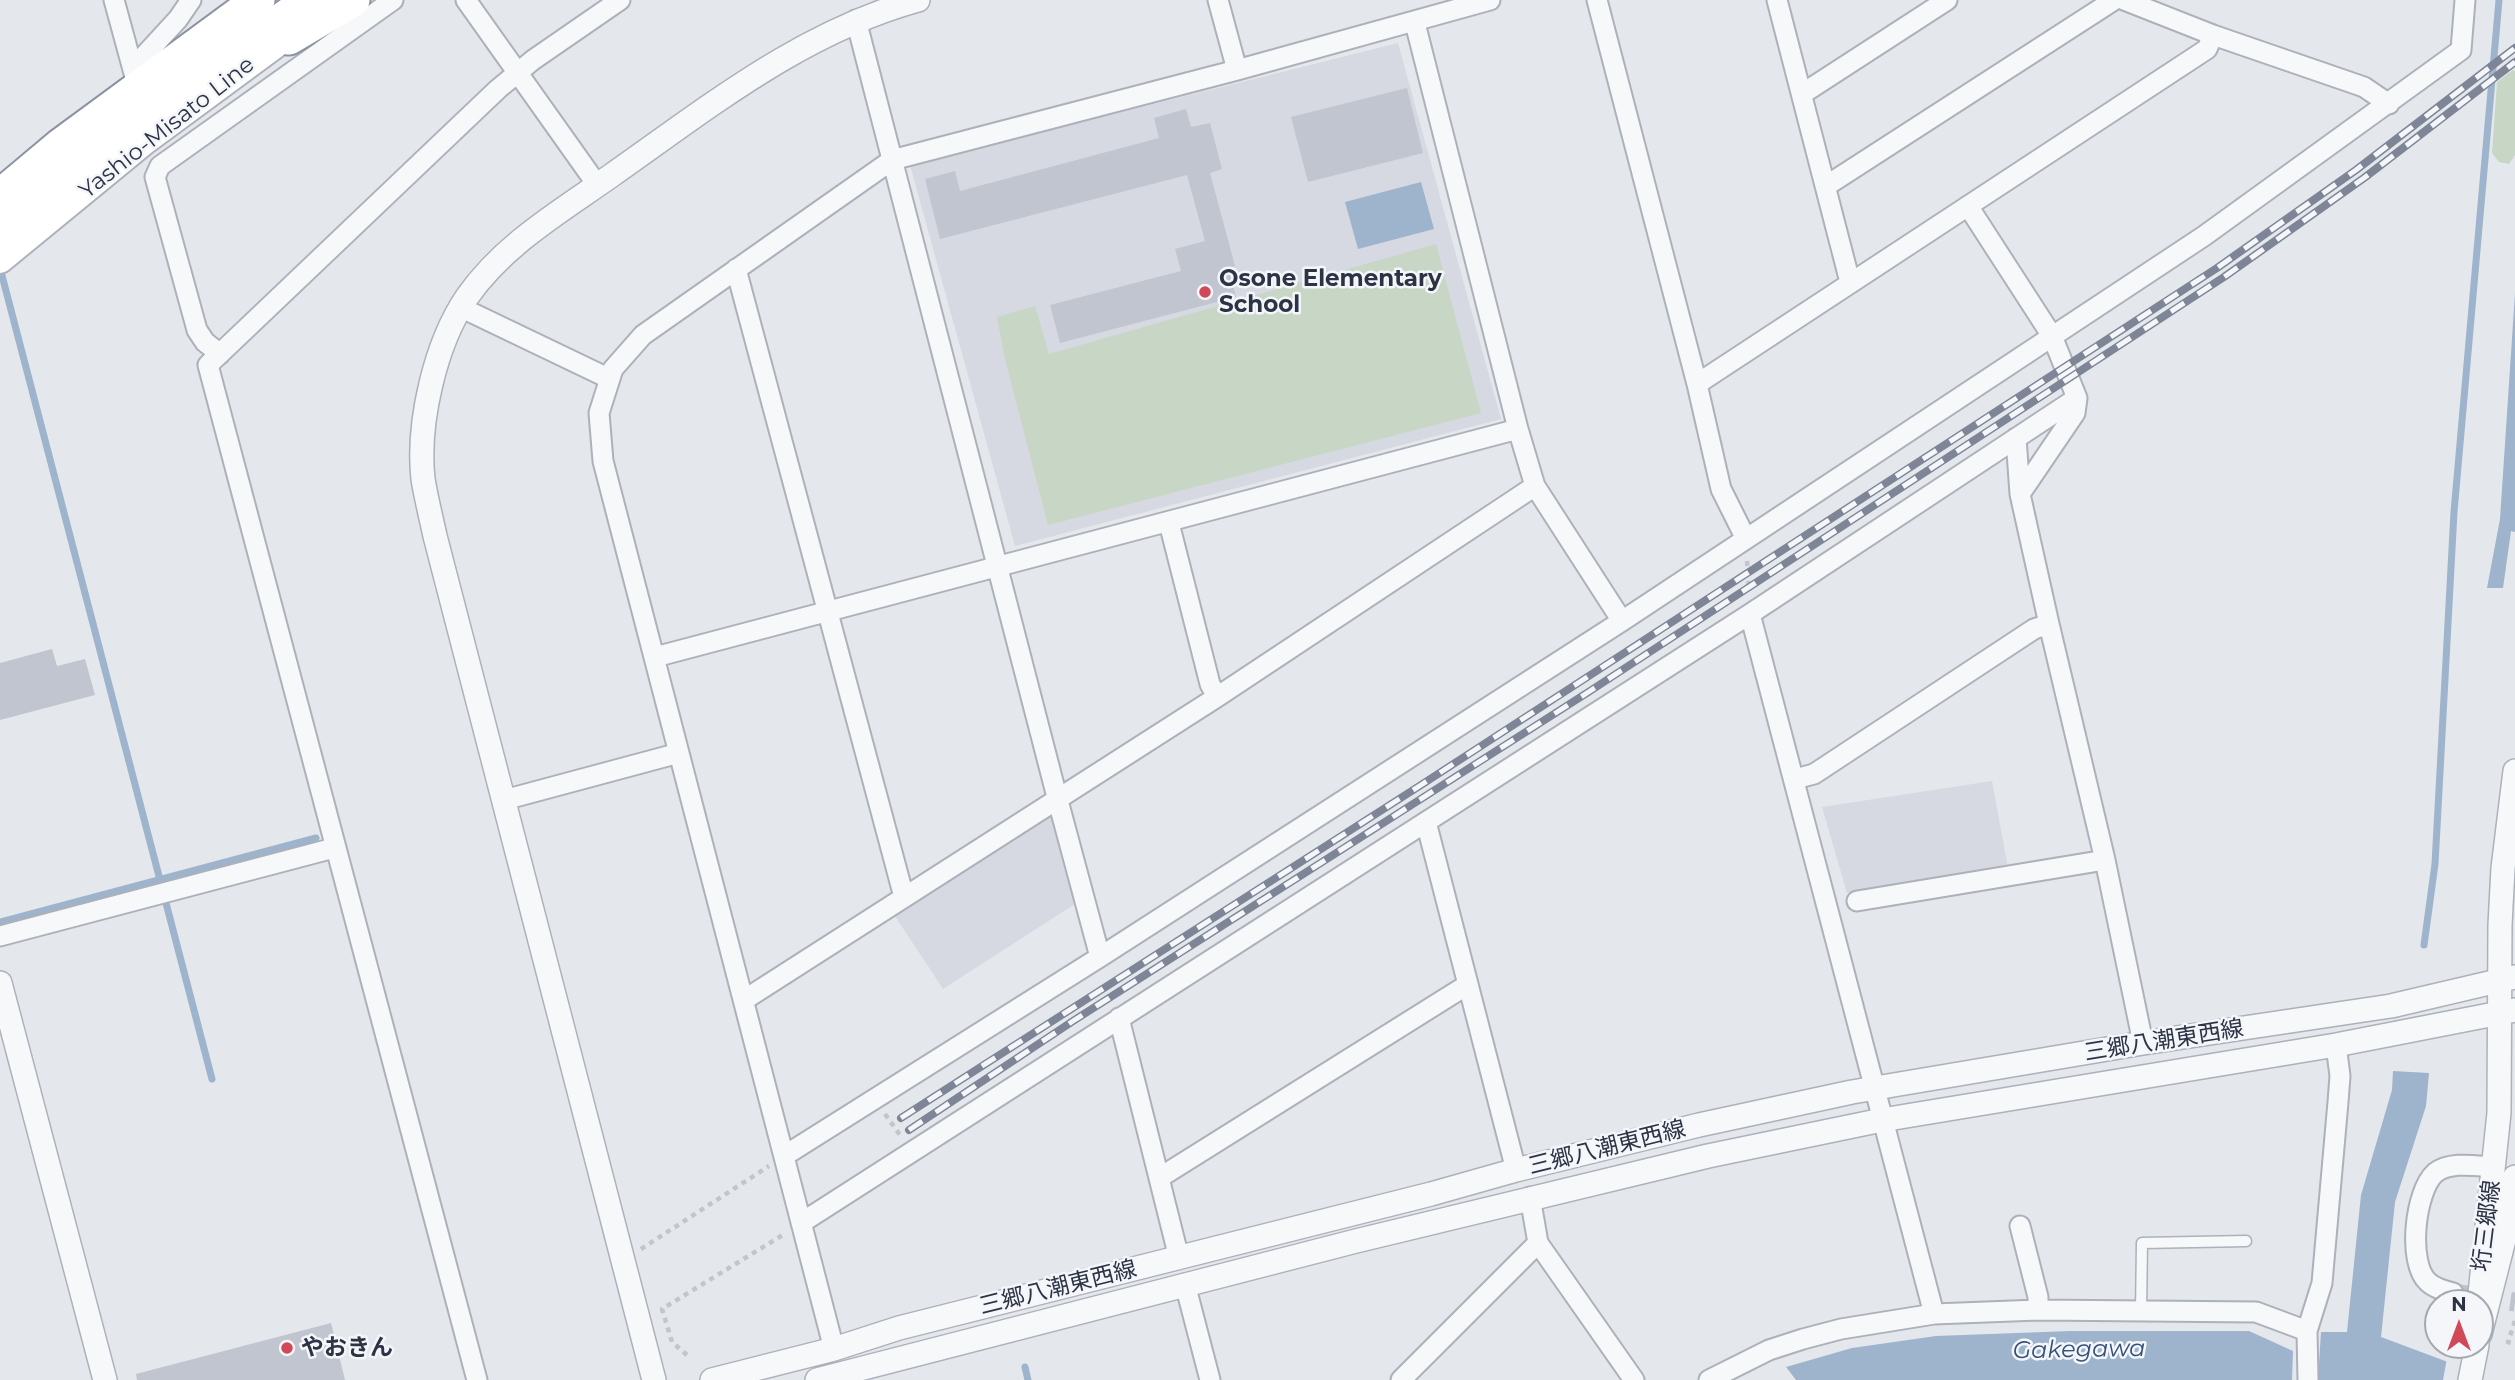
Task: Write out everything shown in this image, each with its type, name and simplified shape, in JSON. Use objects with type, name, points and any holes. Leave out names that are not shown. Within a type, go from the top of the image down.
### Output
[{"type":"highway","points":[[179,47],[219,0]]},
{"type":"highway","points":[[0,196],[72,137],[258,0]]},
{"type":"highway","points":[[0,232],[78,167],[187,85],[310,0]]},
{"type":"highway","points":[[262,54],[353,0]]},
{"type":"main road","points":[[0,188],[134,74],[179,47],[243,0]]},
{"type":"main road","name":"Yashio-Misato Line","points":[[0,260],[145,141],[337,0]]},
{"type":"street","points":[[114,0],[134,74]]},
{"type":"street","points":[[134,74],[191,0]]},
{"type":"street","points":[[219,354],[205,342],[197,330],[155,177],[160,166],[393,0]]},
{"type":"street","points":[[466,0],[598,186]]},
{"type":"street","points":[[477,1380],[208,365],[498,89],[620,0]]},
{"type":"street","points":[[654,1380],[435,536],[423,478],[423,432],[428,396],[444,341],[467,297],[501,258],[541,224],[734,88],[802,47],[856,20],[915,0]]},
{"type":"street","points":[[1218,0],[1237,70]]},
{"type":"street","points":[[834,1349],[603,461],[599,413],[613,369],[643,335],[892,160],[1415,23],[1490,0]]},
{"type":"street","points":[[1597,0],[1697,384],[1721,489],[1746,539]]},
{"type":"street","points":[[1777,0],[1850,282]]},
{"type":"street","points":[[1802,94],[1947,0]]},
{"type":"street","points":[[1826,186],[2113,0]]},
{"type":"street","points":[[2124,0],[2213,35],[2364,87],[2389,104]]},
{"type":"street","points":[[784,1156],[1100,957],[1622,621],[2204,236],[2460,50],[2465,0]]},
{"type":"street","points":[[856,20],[1056,797],[1100,957]]},
{"type":"street","points":[[1415,23],[1518,429],[1535,486],[1622,621]]},
{"type":"street","points":[[1697,384],[2207,49],[2213,35]]},
{"type":"street","points":[[1968,206],[2052,337],[2077,398],[2075,413],[2020,494]]},
{"type":"street","points":[[736,269],[904,897]]},
{"type":"street","points":[[461,308],[610,379]]},
{"type":"street","points":[[801,1223],[1750,614],[2077,398]]},
{"type":"street","points":[[654,657],[1518,429]]},
{"type":"street","points":[[2016,438],[2020,494],[2105,860],[2143,1043]]},
{"type":"street","points":[[744,1000],[1217,696],[1535,486]]},
{"type":"street","points":[[1169,523],[1210,684],[1217,696]]},
{"type":"street","points":[[1750,614],[1934,1314]]},
{"type":"street","points":[[1795,779],[1814,774],[2034,629],[2049,624]]},
{"type":"street","points":[[504,800],[679,753]]},
{"type":"street","name":"垳三郷線","points":[[2481,1289],[2507,1012],[2503,868],[2515,771]]},
{"type":"street","points":[[1426,822],[1516,1170]]},
{"type":"street","points":[[0,936],[334,848]]},
{"type":"street","points":[[1857,901],[2105,860]]},
{"type":"street","name":"三郷八潮東西線","points":[[712,1380],[834,1349],[899,1328],[1699,1125],[1874,1088],[2143,1043],[2391,1006],[2507,979]]},
{"type":"street","points":[[0,983],[101,1379]]},
{"type":"street","points":[[1159,1178],[1467,985]]},
{"type":"street","name":"三郷八潮東西線","points":[[817,1380],[842,1377],[1185,1284],[1530,1197],[1708,1156],[1882,1120],[2336,1045],[2507,1012]]},
{"type":"street","points":[[1119,1018],[1179,1258]]},
{"type":"street","points":[[2308,1380],[2307,1331],[2322,1283],[2339,1102],[2340,1076],[2336,1045]]},
{"type":"street","points":[[2444,1289],[2427,1282],[2419,1268],[2416,1230],[2426,1186],[2435,1173],[2449,1166],[2494,1167]]},
{"type":"street","name":"垳三郷線","points":[[2491,1289],[2512,1208],[2515,1177]]},
{"type":"street","points":[[1530,1197],[1538,1243],[1634,1380]]},
{"type":"street","points":[[2020,1226],[2038,1297],[2038,1310]]},
{"type":"street","points":[[1401,1380],[1538,1243]]},
{"type":"street","points":[[1185,1284],[1210,1380]]},
{"type":"street","points":[[1709,1380],[1769,1350],[1803,1339],[1841,1329],[1934,1314],[2038,1310],[2256,1312],[2307,1331]]},
{"type":"street","name":"垳三郷線","points":[[2470,1380],[2474,1359]]},
{"type":"lane","points":[[2141,1312],[2142,1243],[2246,1241]]},
{"type":"path","points":[[1746,539],[1750,614]]},
{"type":"path","points":[[875,1099],[912,1153]]},
{"type":"path","points":[[632,1254],[784,1156]]},
{"type":"path","points":[[687,1355],[672,1342],[662,1309],[801,1223]]},
{"type":"path","points":[[2515,1321],[2508,1342],[2515,1344]]},
{"type":"shaded area","name":"Osone Elementary School","points":[[1398,43],[1501,419],[1015,546],[910,165]]},
{"type":"shaded area","points":[[1992,781],[2008,868],[1847,893],[1822,807]]},
{"type":"shaded area","points":[[1046,816],[1055,819],[1078,902],[943,989],[895,916]]},
{"type":"green space","points":[[2513,70],[2515,155],[2509,164],[2499,162],[2492,153],[2497,82]]},
{"type":"green space","points":[[1436,244],[1481,413],[1048,525],[1005,359],[997,317],[1035,306],[1049,354]]},
{"type":"water","points":[[1421,182],[1434,229],[1358,249],[1345,202]]},
{"type":"water","points":[[2515,293],[2515,532],[2511,531],[2503,588],[2487,588],[2500,519]]},
{"type":"water","points":[[2393,1071],[2429,1073],[2426,1106],[2395,1202],[2381,1337],[2424,1353],[2424,1359],[2440,1359],[2496,1380],[2318,1380],[2321,1332],[2347,1332],[2361,1195],[2392,1090]]},
{"type":"water","name":"Gakegawa","points":[[2071,1331],[2249,1331],[2293,1351],[2292,1380],[1796,1380],[1786,1367],[1852,1348],[1936,1336]]},
{"type":"pier","points":[[2447,1359],[2497,1377],[2497,1380],[2443,1380]]},
{"type":"building","points":[[1407,88],[1423,153],[1308,182],[1291,117]]},
{"type":"building","points":[[1186,109],[1191,127],[1210,123],[1222,169],[1210,173],[1235,266],[1228,268],[1236,297],[1060,343],[1050,305],[1181,271],[1175,249],[1205,241],[1187,175],[940,239],[925,179],[955,171],[960,191],[1159,138],[1154,118]]},
{"type":"building","points":[[52,649],[57,666],[85,659],[95,695],[0,720],[0,663]]},
{"type":"building","name":"やおきん","points":[[331,1323],[345,1380],[137,1380],[136,1374]]},
{"type":"waterway","points":[[2424,945],[2435,864],[2454,512],[2499,0]]},
{"type":"waterway","points":[[0,268],[212,1079]]},
{"type":"waterway","points":[[0,922],[316,838]]},
{"type":"waterway","points":[[1025,1367],[1028,1380]]},
{"type":"tunnel","points":[[2494,1299],[2515,1302]]},
{"type":"railway","points":[[901,1118],[1421,785],[2217,268],[2356,170],[2515,48]]},
{"type":"railway","points":[[909,1130],[1073,1021],[1590,691],[2224,277],[2364,178],[2515,62]]},
{"type":"place","name":"Osone Elementary School","points":[[1205,292]]},
{"type":"place","name":"やおきん","points":[[287,1348]]}]
